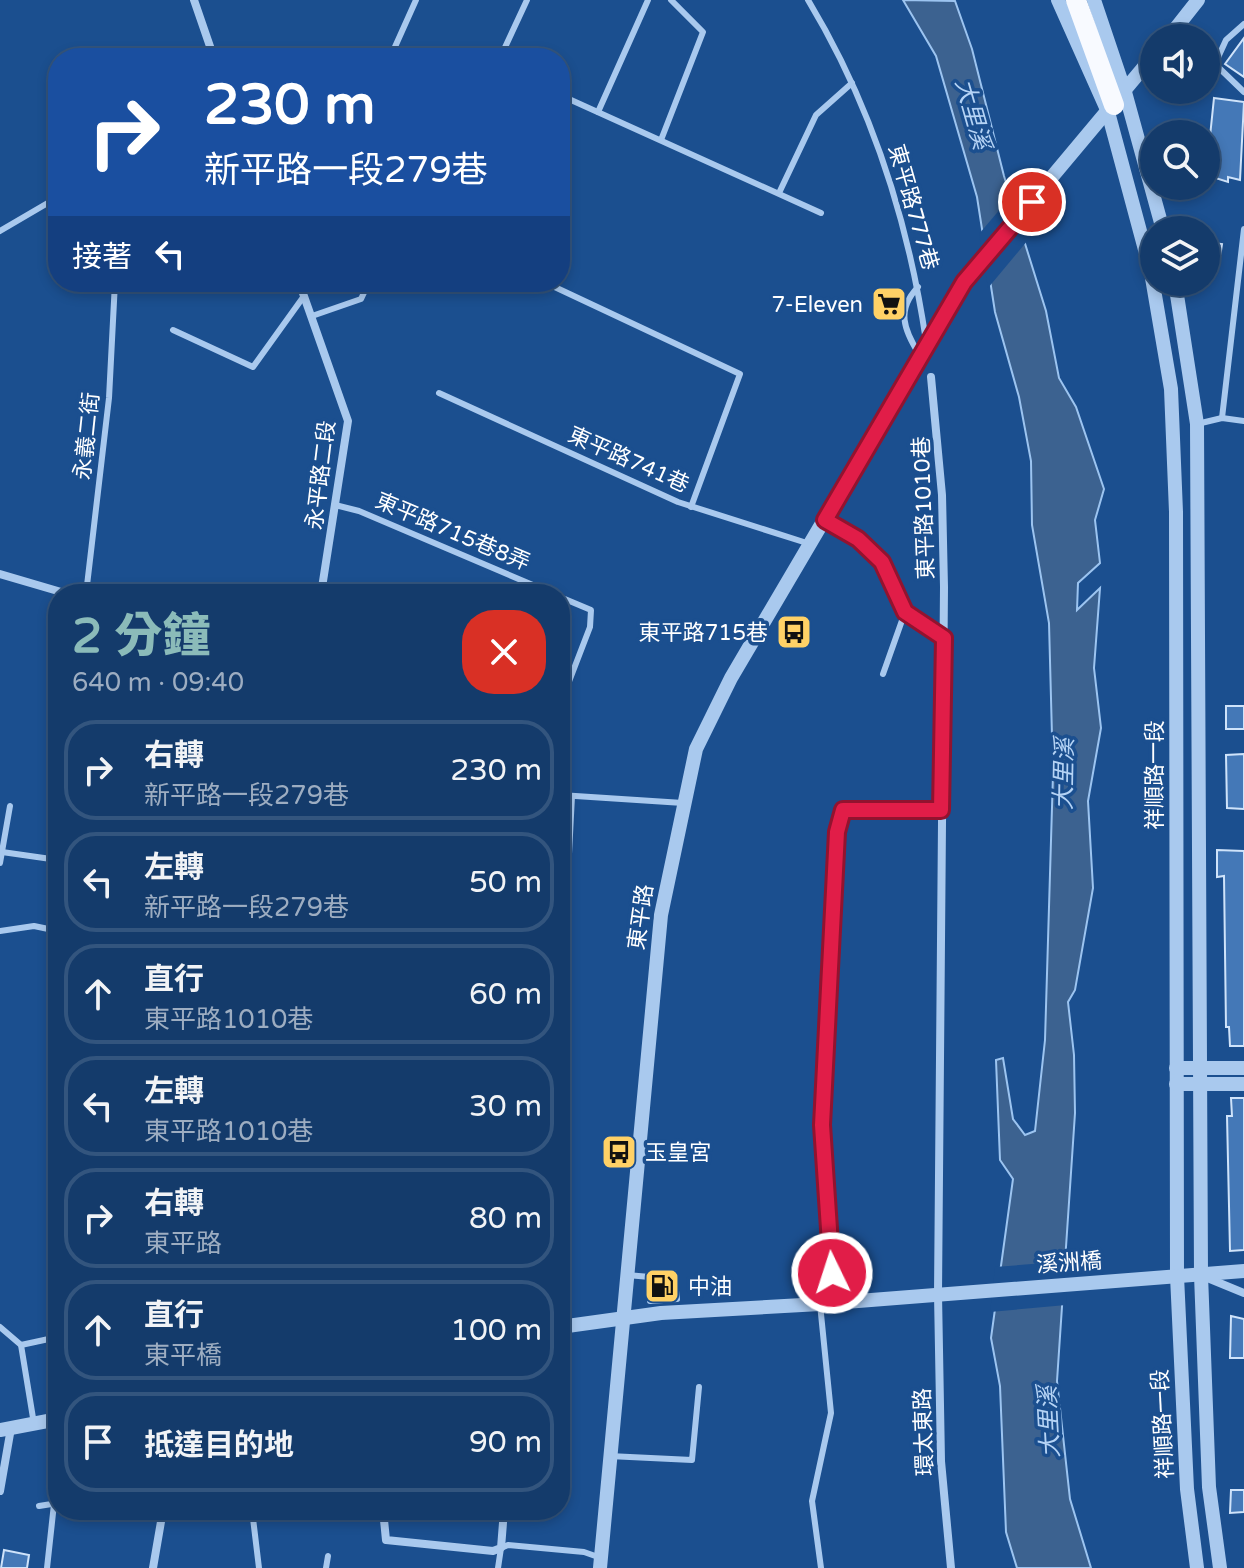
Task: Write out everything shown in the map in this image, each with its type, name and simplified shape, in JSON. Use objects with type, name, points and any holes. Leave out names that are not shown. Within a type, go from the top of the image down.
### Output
[{"type":"highway","points":[[1076,0],[1116,103]]},
{"type":"street","points":[[194,0],[211,48]]},
{"type":"street","name":"祥順路一段","points":[[1058,0],[1116,103],[1158,216]]},
{"type":"street","name":"祥順路一段","points":[[1094,0],[1151,272],[1172,403],[1176,512],[1177,1276],[1187,1489],[1197,1568]]},
{"type":"street","points":[[1179,24],[1198,0]]},
{"type":"street","points":[[1116,103],[1140,73]]},
{"type":"street","name":"東平路","points":[[601,1563],[621,1320],[661,915],[696,749],[709,717],[964,282],[1116,103]]},
{"type":"street","name":"永平路二段","points":[[303,292],[348,421],[323,584]]},
{"type":"street","name":"祥順路一段","points":[[1177,296],[1197,424],[1201,1275],[1209,1487],[1220,1568]]},
{"type":"street","name":"東平路1010巷","points":[[931,377],[942,495],[944,638],[939,1016]]},
{"type":"street","points":[[0,574],[48,588]]},
{"type":"street","name":"環太東路","points":[[939,1016],[941,1461],[951,1568]]},
{"type":"street","points":[[1176,1068],[1244,1068]]},
{"type":"street","points":[[1176,1084],[1244,1084]]},
{"type":"street","name":"溪洲橋","points":[[570,1326],[661,1313],[827,1304],[1244,1271]]},
{"type":"street","points":[[1201,1275],[1244,1293]]},
{"type":"street","points":[[0,1491],[5,1429],[48,1421]]},
{"type":"street","points":[[153,1568],[161,1520]]},
{"type":"street","points":[[384,1520],[386,1540],[493,1551],[501,1548],[503,1520]]},
{"type":"lane","points":[[394,48],[416,0]]},
{"type":"lane","points":[[505,48],[527,0]]},
{"type":"lane","points":[[598,112],[648,0]]},
{"type":"lane","points":[[661,140],[703,32],[671,0]]},
{"type":"lane","name":"東平路777巷","points":[[808,0],[852,83],[892,182],[918,287],[923,350]]},
{"type":"lane","points":[[1244,24],[1226,40],[1215,64],[1244,92]]},
{"type":"lane","points":[[779,193],[816,115],[852,83]]},
{"type":"lane","points":[[570,99],[821,213]]},
{"type":"lane","points":[[0,231],[48,203]]},
{"type":"lane","points":[[1222,418],[1244,229]]},
{"type":"lane","points":[[918,287],[906,299],[903,324],[923,350]]},
{"type":"lane","name":"永義二街","points":[[87,584],[109,398],[114,292]]},
{"type":"lane","points":[[312,316],[361,299],[364,292]]},
{"type":"lane","points":[[565,292],[740,374],[691,507]]},
{"type":"lane","points":[[173,330],[253,367],[305,296]]},
{"type":"lane","points":[[1234,300],[1244,302]]},
{"type":"lane","name":"東平路741巷","points":[[439,393],[691,507],[810,544]]},
{"type":"lane","points":[[1197,424],[1222,418],[1244,421]]},
{"type":"lane","name":"東平路715巷8弄","points":[[335,505],[359,511],[531,584]]},
{"type":"lane","name":"東平路1010巷","points":[[825,520],[858,539],[882,562],[905,612]]},
{"type":"lane","points":[[570,601],[591,610],[590,627],[570,679]]},
{"type":"lane","points":[[883,674],[905,612],[944,638]]},
{"type":"lane","points":[[570,815],[572,796],[683,803]]},
{"type":"lane","points":[[0,863],[10,806]]},
{"type":"lane","points":[[821,1568],[812,1501],[831,1413],[822,1125],[837,832],[843,810],[941,810]]},
{"type":"lane","points":[[2,852],[48,859]]},
{"type":"lane","points":[[0,931],[34,926],[48,929]]},
{"type":"lane","points":[[626,1275],[650,1277],[674,1273],[677,1299],[650,1301],[650,1277]]},
{"type":"lane","points":[[661,1275],[661,1300]]},
{"type":"lane","points":[[0,1327],[21,1345],[34,1424]]},
{"type":"lane","points":[[21,1345],[48,1339]]},
{"type":"lane","points":[[609,1456],[692,1460],[699,1387]]},
{"type":"lane","points":[[39,1506],[48,1504]]},
{"type":"lane","points":[[47,1568],[54,1520]]},
{"type":"lane","points":[[253,1520],[259,1568]]},
{"type":"lane","points":[[498,1568],[501,1548]]},
{"type":"lane","name":"東平路","points":[[501,1548],[584,1552],[601,1563]]},
{"type":"lane","points":[[326,1568],[328,1556]]},
{"type":"water","name":"大里溪","points":[[903,0],[955,1],[972,49],[1004,176],[1046,311],[1059,378],[1076,407],[1104,489],[1095,520],[1100,563],[1078,583],[1077,610],[1100,588],[1094,668],[1101,728],[1088,801],[1093,888],[1075,990],[1068,1002],[1074,1055],[1075,1113],[1057,1381],[1070,1499],[1091,1568],[1017,1568],[1006,1532],[1000,1386],[991,1338],[1013,1179],[1000,1160],[996,1060],[1003,1058],[1013,1119],[1025,1135],[1035,1131],[1045,1040],[1053,774],[1049,623],[1032,525],[1031,461],[1019,397],[995,312],[977,197],[936,56]]},
{"type":"pier","points":[[1013,194],[1028,240],[988,288],[979,234]]},
{"type":"pier","points":[[1069,1261],[1066,1305],[990,1312],[995,1267]]},
{"type":"building","points":[[1244,38],[1244,77],[1225,64]]},
{"type":"building","points":[[1220,99],[1244,102],[1240,180],[1228,177],[1228,182],[1220,179],[1220,120],[1212,120],[1213,104],[1220,104]]},
{"type":"building","points":[[1226,706],[1244,706],[1244,729],[1226,729]]},
{"type":"building","points":[[1244,754],[1244,809],[1227,808],[1226,755]]},
{"type":"building","points":[[1217,850],[1244,851],[1244,1046],[1230,1046],[1229,1027],[1226,1027],[1224,876],[1217,877]]},
{"type":"building","points":[[1231,1098],[1244,1098],[1244,1250],[1230,1251],[1227,1116],[1232,1116]]},
{"type":"building","points":[[1231,1316],[1244,1319],[1244,1358],[1230,1358]]},
{"type":"building","points":[[1231,1490],[1244,1490],[1244,1512],[1230,1513]]},
{"type":"building","points":[[4,1550],[29,1555],[27,1568],[1,1568]]},
{"type":"place","name":"7-Eleven","points":[[889,304]]},
{"type":"place","name":"東平路715巷","points":[[794,632]]},
{"type":"place","name":"玉皇宮","points":[[619,1152]]},
{"type":"place","name":"中油","points":[[662,1286]]},
{"type":"route","points":[[832,1273],[822,1125],[837,832],[843,810],[941,810],[944,638],[905,612],[882,562],[858,539],[825,520],[964,282],[1032,202]]}]
